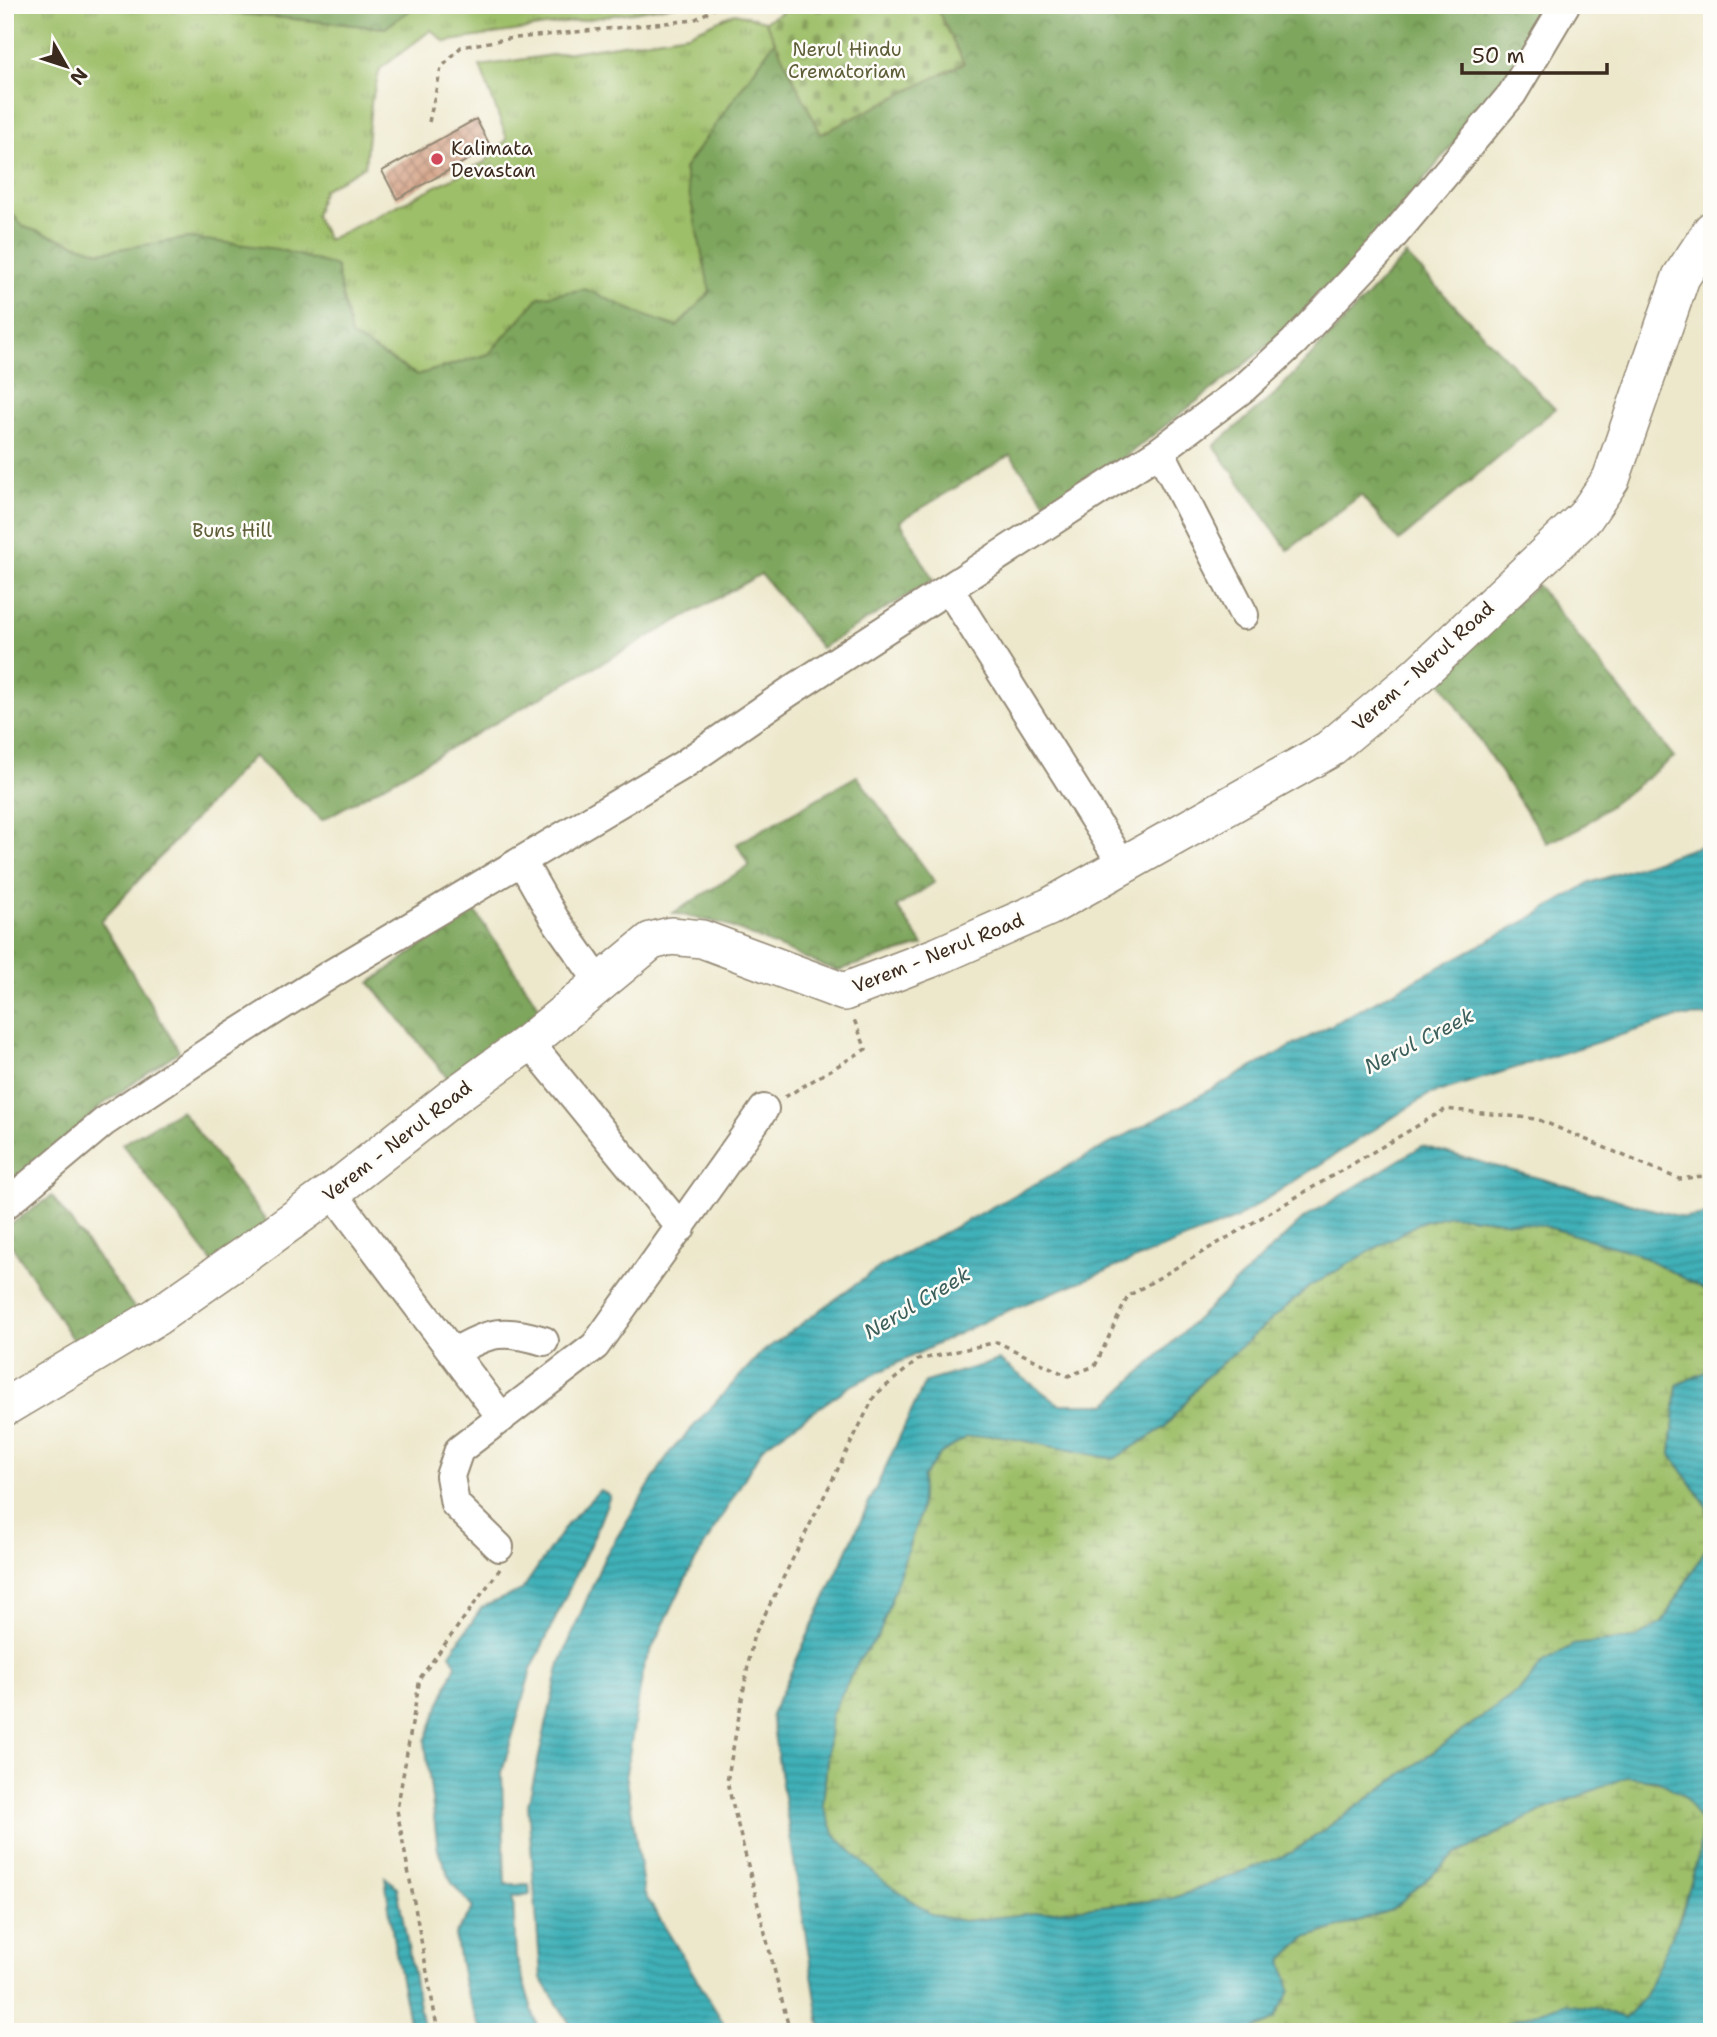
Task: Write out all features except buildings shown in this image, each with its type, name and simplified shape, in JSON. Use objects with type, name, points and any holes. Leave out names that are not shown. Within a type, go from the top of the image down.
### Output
[{"type":"main road","name":"Verem - Nerul Road","points":[[5,1407],[156,1317],[332,1192],[454,1096],[529,1042],[651,942],[663,936],[678,935],[717,944],[844,992],[938,956],[1037,912],[1328,750],[1419,675],[1585,517],[1611,480],[1681,277],[1712,230]]},
{"type":"street","points":[[5,1205],[104,1122],[213,1049],[331,974],[683,765],[789,692],[1160,451],[1245,387],[1294,342],[1383,248],[1512,94],[1565,5]]},
{"type":"street","points":[[1160,451],[1244,615]]},
{"type":"street","points":[[949,589],[1123,865]]},
{"type":"street","points":[[523,862],[554,918],[600,983]]},
{"type":"street","points":[[529,1042],[681,1228]]},
{"type":"street","points":[[499,1547],[455,1504],[450,1476],[459,1450],[595,1346],[764,1109]]},
{"type":"street","points":[[332,1192],[502,1418]]},
{"type":"street","points":[[453,1353],[478,1339],[497,1334],[522,1334],[544,1341]]},
{"type":"path","points":[[429,121],[442,68],[461,47],[506,39],[695,20],[721,5]]},
{"type":"path","points":[[764,1109],[866,1049],[844,992]]},
{"type":"path","points":[[790,2032],[727,1782],[753,1638],[875,1395],[918,1360],[997,1342],[1068,1376],[1095,1366],[1128,1296],[1446,1109],[1537,1119],[1679,1179],[1712,1175]]},
{"type":"path","points":[[438,2032],[397,1810],[419,1678],[499,1572],[502,1557],[499,1547]]},
{"type":"green space","points":[[5,5],[171,5],[385,28],[417,5],[677,5],[445,42],[431,30],[380,69],[371,103],[365,166],[323,190],[315,216],[328,240],[485,162],[507,139],[480,66],[688,34],[735,13],[765,21],[775,41],[684,169],[711,293],[677,327],[645,316],[540,297],[489,354],[417,375],[351,336],[346,312],[189,238],[100,252],[24,227],[5,206]]},
{"type":"green space","points":[[171,5],[417,5],[385,28]]},
{"type":"green space","name":"Nerul Hindu Crematoriam","points":[[796,5],[935,5],[964,63],[821,134],[765,21]]},
{"type":"green space","name":"Buns Hill","points":[[935,5],[1546,5],[1509,75],[1331,295],[1053,512],[1010,455],[900,521],[933,580],[821,648],[761,574],[322,820],[253,756],[101,921],[179,1051],[102,1105],[5,1195],[5,206],[24,227],[100,252],[189,238],[277,249],[336,266],[351,336],[417,375],[489,354],[539,297],[585,289],[677,327],[710,292],[684,169],[775,41],[821,134],[964,63]]},
{"type":"green space","points":[[1406,255],[1555,409],[1399,541],[1361,495],[1288,550],[1214,446],[1275,394]]},
{"type":"green space","points":[[1537,585],[1674,757],[1579,829],[1547,843],[1436,674]]},
{"type":"green space","points":[[857,776],[935,882],[897,907],[923,945],[836,971],[724,924],[673,913],[749,866],[737,844]]},
{"type":"green space","points":[[473,908],[541,1010],[452,1083],[370,983]]},
{"type":"green space","points":[[181,1110],[270,1226],[214,1264],[122,1144]]},
{"type":"green space","points":[[52,1196],[138,1313],[76,1345],[5,1235],[5,1228]]},
{"type":"green space","points":[[1449,1215],[1541,1225],[1636,1253],[1712,1293],[1712,1369],[1677,1385],[1671,1455],[1707,1506],[1712,1538],[1662,1623],[1635,1638],[1573,1645],[1542,1663],[1521,1689],[1293,1852],[1174,1898],[963,1921],[931,1915],[879,1879],[835,1835],[823,1805],[831,1715],[859,1660],[879,1635],[920,1513],[922,1478],[940,1454],[967,1437],[996,1435],[1114,1459],[1165,1427],[1205,1378],[1309,1287],[1419,1223]]},
{"type":"green space","points":[[1626,1776],[1660,1783],[1679,1792],[1694,1809],[1700,1820],[1702,1834],[1692,1880],[1662,1960],[1646,1994],[1624,2019],[1595,2008],[1507,2023],[1500,2032],[1248,2032],[1275,2019],[1290,1990],[1282,1960],[1306,1938],[1391,1910],[1455,1855],[1539,1812]]},
{"type":"water","name":"Nerul Creek","points":[[1712,844],[1712,1016],[1679,1017],[1428,1095],[1235,1219],[997,1315],[850,1386],[763,1447],[689,1572],[644,1665],[626,1773],[644,1893],[729,2032],[575,2032],[541,1978],[528,1805],[560,1663],[604,1558],[670,1452],[761,1353],[880,1267],[1529,919],[1590,883]]},
{"type":"water","points":[[1422,1146],[1684,1218],[1712,1214],[1712,1293],[1636,1253],[1541,1225],[1449,1215],[1419,1223],[1309,1287],[1205,1378],[1165,1427],[1114,1459],[996,1435],[967,1437],[940,1454],[922,1478],[920,1513],[879,1635],[859,1660],[831,1715],[823,1805],[835,1835],[879,1878],[931,1914],[963,1921],[1174,1898],[1293,1852],[1521,1689],[1542,1663],[1573,1645],[1635,1638],[1662,1623],[1712,1538],[1712,2021],[1704,2032],[1500,2032],[1507,2023],[1563,2004],[1595,2008],[1624,2019],[1645,1996],[1682,1913],[1699,1853],[1702,1823],[1683,1795],[1657,1780],[1626,1777],[1539,1812],[1455,1855],[1391,1910],[1306,1938],[1282,1960],[1290,1990],[1275,2019],[1248,2032],[821,2032],[771,1715],[925,1382],[999,1360],[1059,1404],[1107,1404],[1304,1218]]},
{"type":"water","points":[[1712,1369],[1712,1538],[1707,1506],[1671,1455],[1677,1385]]},
{"type":"water","points":[[600,1490],[610,1496],[531,1670],[502,1773],[505,1884],[529,1884],[530,1894],[513,1897],[516,1957],[539,2032],[482,2032],[464,1985],[455,1935],[473,1908],[452,1883],[438,1850],[425,1741],[456,1664],[450,1654],[482,1607],[522,1590],[568,1523]]},
{"type":"water","points":[[385,1877],[397,1887],[424,2032],[411,2032]]},
{"type":"place","name":"Kalimata Devastan","points":[[437,159]]}]
